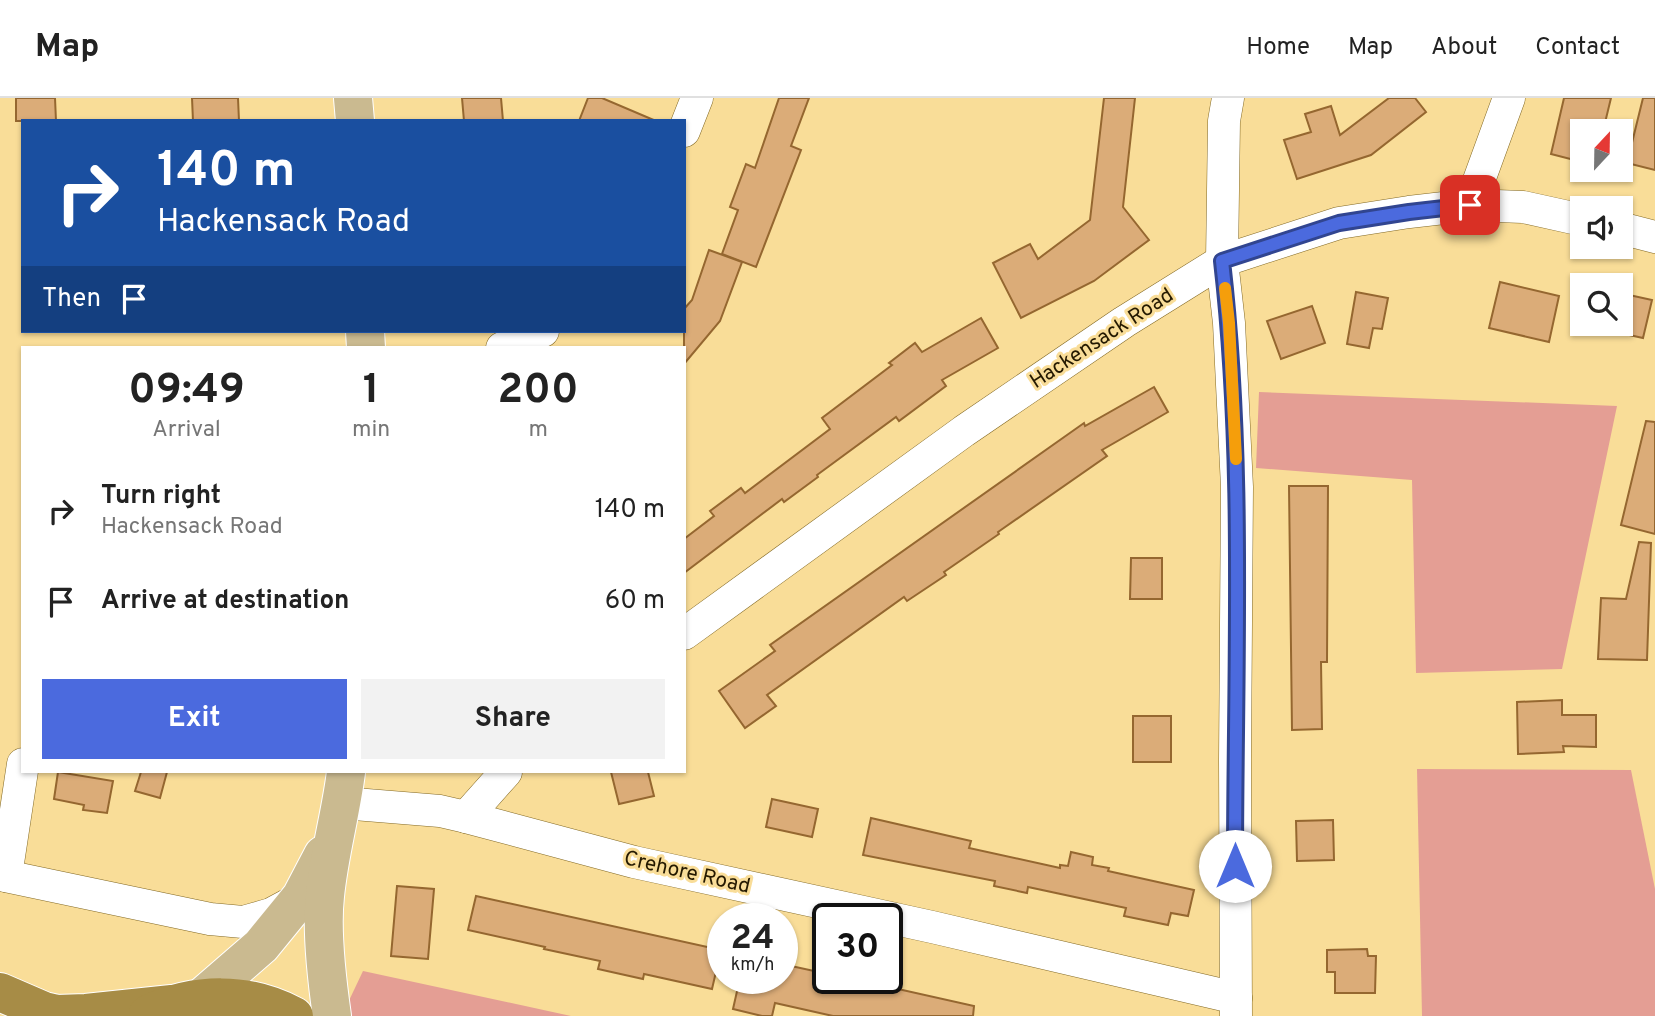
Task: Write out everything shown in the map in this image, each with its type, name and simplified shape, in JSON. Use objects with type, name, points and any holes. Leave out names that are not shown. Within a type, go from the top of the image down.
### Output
[{"type":"highway","points":[[0,992],[57,1014],[173,1006],[218,997],[252,1000],[294,1016]]},
{"type":"main road","points":[[353,98],[355,119]]},
{"type":"main road","points":[[173,1006],[261,946],[301,897],[341,802]]},
{"type":"main road","points":[[332,1016],[324,928],[325,896],[341,802]]},
{"type":"street","points":[[686,126],[697,98]]},
{"type":"street","points":[[1228,98],[1224,121],[1222,261],[1229,323],[1237,487],[1234,760],[1236,1007]]},
{"type":"street","points":[[1470,205],[1509,98]]},
{"type":"street","name":"Hackensack Road","points":[[686,633],[964,431],[1124,322],[1222,261],[1339,223],[1409,212],[1470,205],[1523,207],[1570,217]]},
{"type":"street","points":[[1633,231],[1655,237]]},
{"type":"street","points":[[507,346],[538,333]]},
{"type":"street","points":[[21,773],[3,876],[210,919],[243,922],[271,915],[301,897]]},
{"type":"street","points":[[466,817],[505,773]]},
{"type":"street","name":"Crehore Road","points":[[341,802],[440,811],[634,862],[932,927],[1236,1007]]},
{"type":"shaded area","points":[[1259,392],[1617,406],[1562,669],[1416,673],[1412,480],[1256,468]]},
{"type":"shaded area","points":[[1417,769],[1631,770],[1655,889],[1655,1016],[1422,1016]]},
{"type":"shaded area","points":[[363,971],[571,1016],[348,1016],[345,1009]]},
{"type":"building","points":[[16,98],[55,98],[56,119],[16,121]]},
{"type":"building","points":[[192,98],[238,98],[239,119],[193,119]]},
{"type":"building","points":[[462,98],[501,98],[503,119],[464,119]]},
{"type":"building","points":[[588,98],[602,98],[651,119],[580,119]]},
{"type":"building","points":[[779,98],[809,98],[791,146],[801,150],[756,267],[722,254],[738,210],[730,207],[746,164],[755,168]]},
{"type":"building","points":[[1104,98],[1135,98],[1123,207],[1149,240],[1094,281],[1021,318],[993,263],[1030,244],[1038,259],[1090,220]]},
{"type":"building","points":[[1389,98],[1415,98],[1426,112],[1371,155],[1297,179],[1284,140],[1311,132],[1305,114],[1331,106],[1340,135]]},
{"type":"building","points":[[1564,98],[1611,98],[1606,119],[1570,119],[1570,159],[1551,154]]},
{"type":"building","points":[[1643,98],[1655,98],[1655,170],[1633,164],[1633,139]]},
{"type":"building","points":[[709,250],[742,262],[720,321],[686,362],[686,307],[692,300]]},
{"type":"building","points":[[1500,282],[1559,296],[1549,342],[1489,328]]},
{"type":"building","points":[[1356,292],[1388,298],[1382,329],[1373,328],[1369,348],[1347,344]]},
{"type":"building","points":[[1633,296],[1652,300],[1643,338],[1633,336]]},
{"type":"building","points":[[1312,306],[1325,343],[1281,359],[1267,321]]},
{"type":"building","points":[[981,318],[998,348],[942,380],[946,386],[899,421],[896,417],[817,475],[818,477],[784,502],[782,499],[686,571],[686,537],[714,516],[710,511],[741,488],[745,493],[830,429],[822,418],[892,365],[889,363],[915,343],[922,352]]},
{"type":"building","points":[[1154,387],[1168,412],[1102,450],[1107,456],[998,532],[999,534],[944,572],[946,575],[907,601],[904,597],[767,695],[776,706],[745,728],[719,691],[775,651],[770,645],[1084,423],[1085,426]]},
{"type":"building","points":[[1646,421],[1655,422],[1655,534],[1621,525]]},
{"type":"building","points":[[1289,486],[1328,486],[1327,662],[1321,662],[1322,729],[1292,730]]},
{"type":"building","points":[[1639,542],[1651,543],[1647,660],[1598,659],[1601,598],[1626,599]]},
{"type":"building","points":[[1131,558],[1162,558],[1162,599],[1130,599]]},
{"type":"building","points":[[1562,700],[1562,715],[1596,715],[1596,747],[1563,746],[1564,752],[1518,754],[1517,702]]},
{"type":"building","points":[[1133,716],[1171,716],[1171,762],[1133,762]]},
{"type":"building","points":[[58,773],[113,781],[107,813],[83,810],[84,805],[54,799]]},
{"type":"building","points":[[141,773],[167,773],[160,798],[135,791]]},
{"type":"building","points":[[611,773],[648,773],[654,796],[619,804]]},
{"type":"building","points":[[772,799],[818,809],[812,837],[766,827]]},
{"type":"building","points":[[871,818],[971,841],[969,848],[1060,868],[1060,865],[1068,866],[1071,852],[1093,857],[1092,865],[1109,868],[1108,871],[1194,890],[1188,916],[1171,913],[1168,925],[1124,916],[1126,908],[1028,887],[1027,893],[994,886],[995,881],[863,855]]},
{"type":"building","points":[[1333,820],[1334,860],[1297,861],[1296,821]]},
{"type":"building","points":[[397,886],[434,889],[428,959],[391,956]]},
{"type":"building","points":[[476,896],[707,947],[707,988],[644,974],[643,979],[598,969],[600,961],[468,930]]},
{"type":"building","points":[[1367,949],[1368,956],[1376,956],[1375,993],[1335,993],[1335,972],[1327,972],[1327,950]]},
{"type":"building","points":[[798,967],[812,971],[812,994],[903,994],[903,990],[974,1006],[973,1016],[833,1016],[775,1003],[772,1016],[733,1009],[736,994],[798,994]]},
{"type":"slow traffic","points":[[1225,288],[1236,459]]},
{"type":"route","points":[[1235,866],[1237,487],[1229,323],[1222,261],[1339,223],[1470,205]]}]
